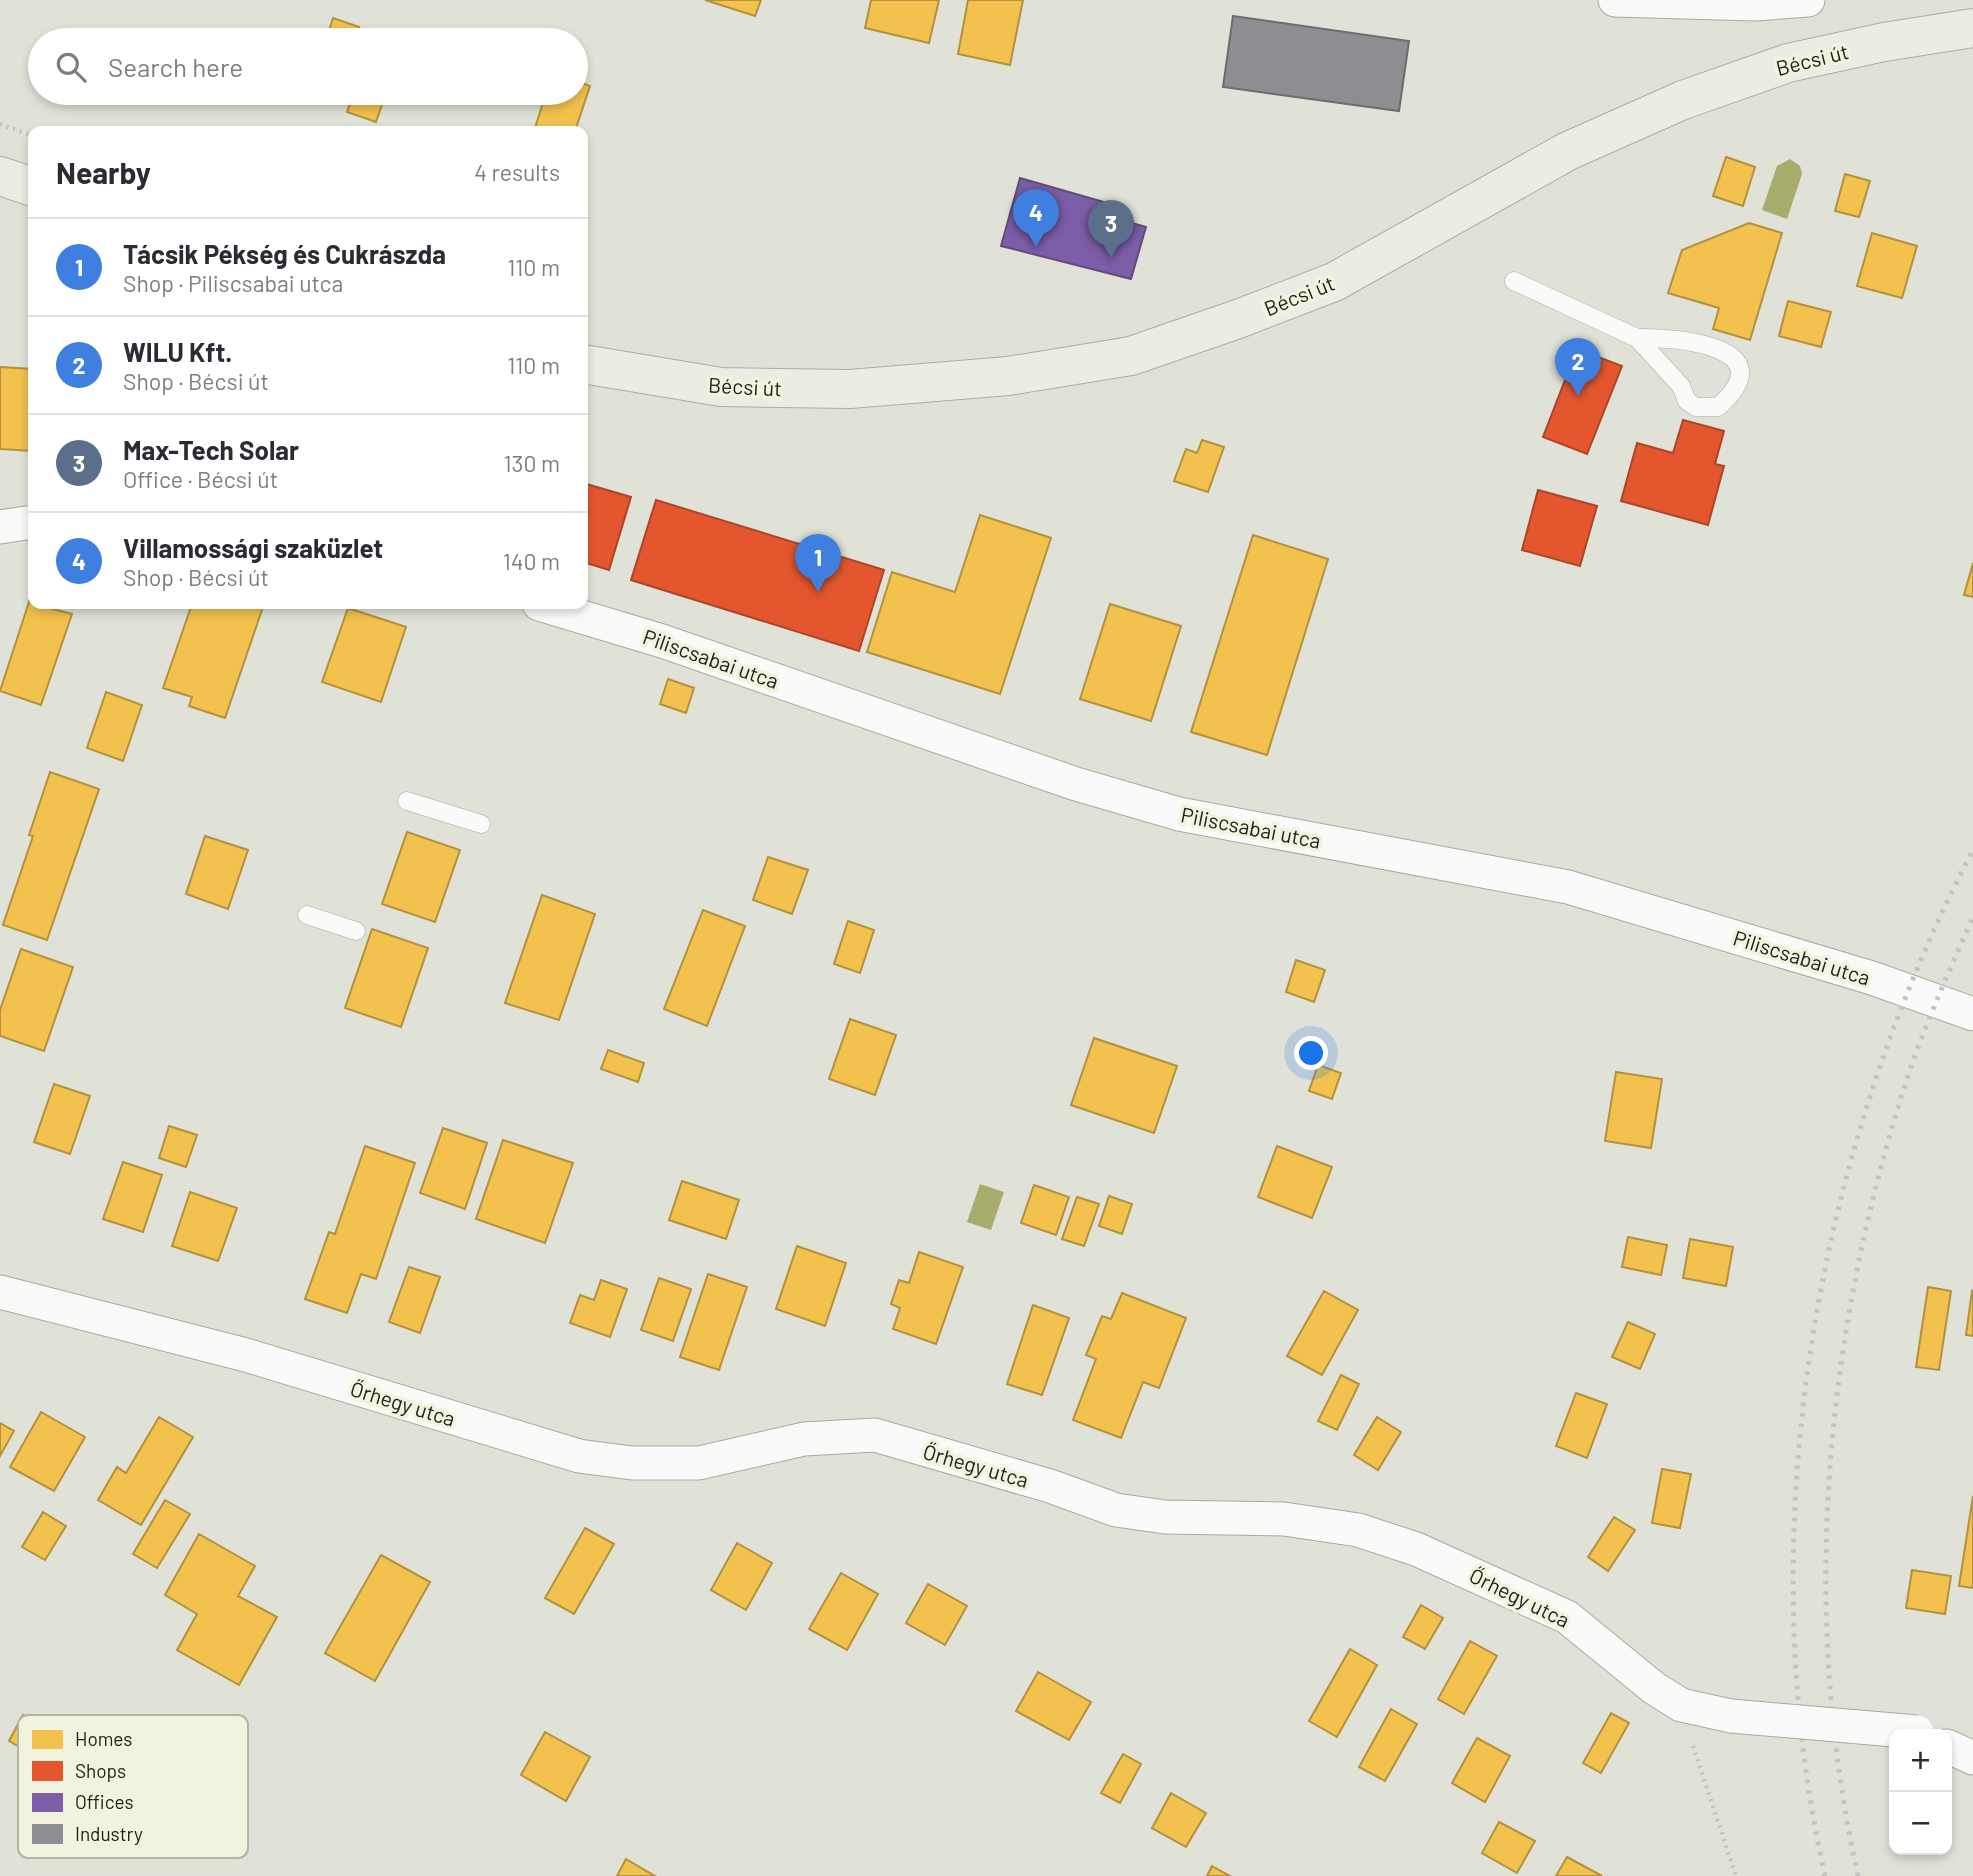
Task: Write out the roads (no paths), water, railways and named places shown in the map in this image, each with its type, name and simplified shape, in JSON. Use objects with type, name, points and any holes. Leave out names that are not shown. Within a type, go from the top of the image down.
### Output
[{"type":"main road","name":"Bécsi út","points":[[588,365],[721,387],[850,389],[1008,376],[1131,356],[1238,320],[1334,282],[1568,151],[1683,100],[1788,63],[1884,42],[1973,28]]},
{"type":"main road","points":[[0,176],[28,185]]},
{"type":"street","points":[[1615,0],[1743,4],[1808,0]]},
{"type":"street","points":[[0,527],[28,523]]},
{"type":"street","name":"Piliscsabai utca","points":[[556,609],[662,641],[1076,784],[1179,814],[1568,887],[1872,978],[1973,1014]]},
{"type":"street","name":"Őrhegy utca","points":[[0,1292],[246,1354],[579,1456],[632,1463],[699,1463],[804,1439],[875,1435],[1050,1486],[1116,1510],[1165,1517],[1284,1519],[1358,1530],[1429,1554],[1567,1616],[1654,1688],[1681,1705],[1731,1716],[1889,1730]]},
{"type":"street","points":[[1952,1748],[1973,1758]]},
{"type":"lane","points":[[1514,281],[1637,338],[1681,386],[1687,401],[1696,407],[1718,407],[1735,392],[1741,374],[1739,363],[1730,353],[1671,337],[1637,338]]},
{"type":"lane","points":[[407,801],[481,824]]},
{"type":"lane","points":[[307,915],[356,932]]},
{"type":"railway","points":[[1825,1876],[1803,1747],[1794,1616],[1796,1483],[1810,1351],[1836,1220],[1872,1091],[1918,968],[1973,850]]},
{"type":"railway","points":[[1858,1876],[1840,1780],[1830,1682],[1826,1585],[1829,1487],[1838,1390],[1853,1294],[1873,1198],[1899,1104],[1924,1033],[1973,917]]},
{"type":"place","name":"Villamossági szaküzlet","points":[[1036,247]]},
{"type":"place","name":"Max-Tech Solar","points":[[1111,258]]},
{"type":"place","name":"WILU Kft.","points":[[1578,396]]},
{"type":"place","name":"Tácsik Pékség és Cukrászda","points":[[818,592]]}]
